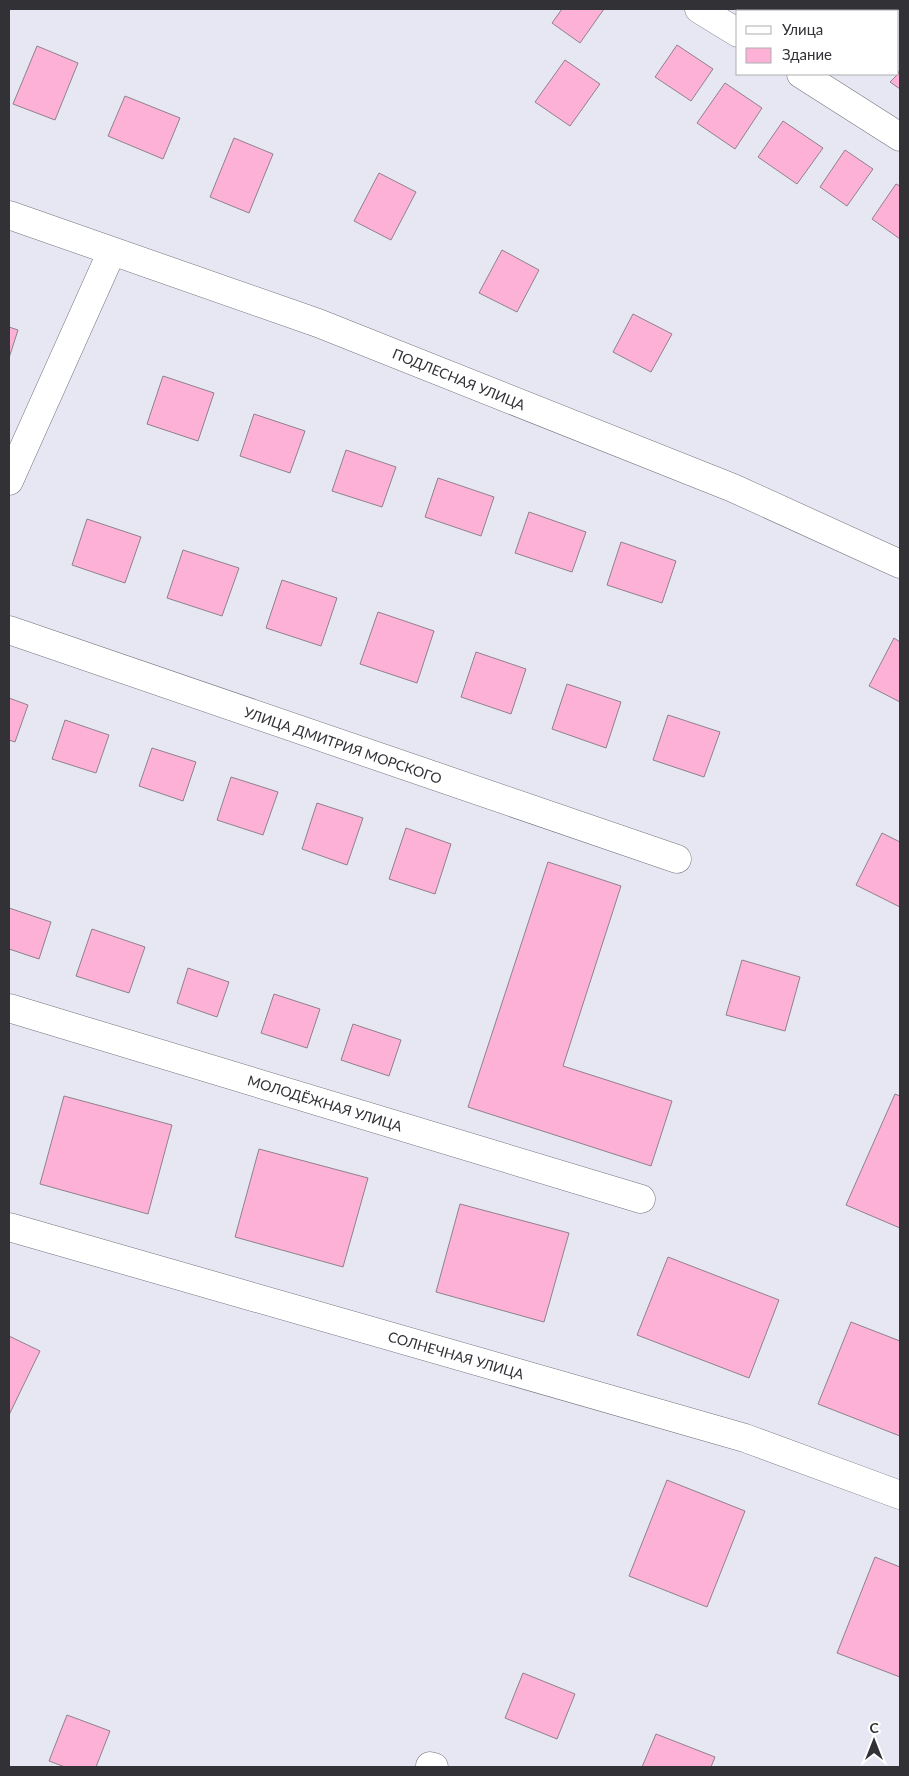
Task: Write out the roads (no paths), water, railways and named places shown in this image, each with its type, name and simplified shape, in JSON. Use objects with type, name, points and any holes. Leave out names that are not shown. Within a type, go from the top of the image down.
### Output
[{"type":"street","points":[[699,9],[736,32]]},
{"type":"street","points":[[803,75],[900,137]]},
{"type":"street","name":"ПОДЛЕСНАЯ УЛИЦА","points":[[9,215],[327,327],[733,488],[900,564]]},
{"type":"street","points":[[9,481],[112,251]]},
{"type":"street","name":"УЛИЦА ДМИТРИЯ МОРСКОГО","points":[[9,630],[677,859]]},
{"type":"street","name":"МОЛОДЁЖНАЯ УЛИЦА","points":[[9,1008],[641,1199]]},
{"type":"street","name":"СОЛНЕЧНАЯ УЛИЦА","points":[[9,1227],[745,1438],[900,1495]]}]
